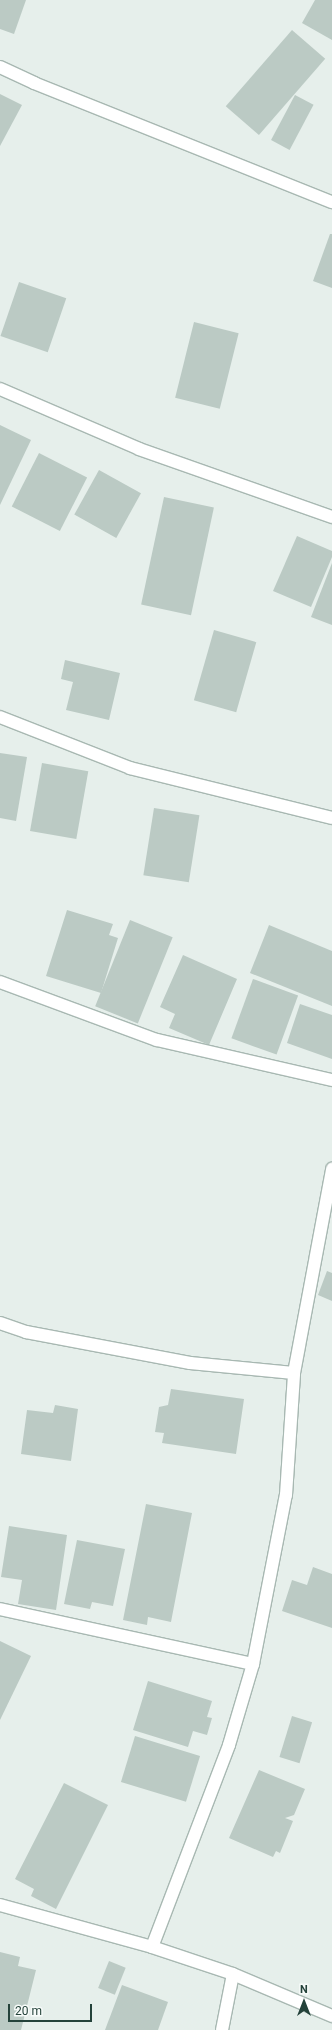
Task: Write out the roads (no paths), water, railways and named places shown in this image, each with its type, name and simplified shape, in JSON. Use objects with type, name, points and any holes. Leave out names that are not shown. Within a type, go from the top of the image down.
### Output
[{"type":"street","points":[[0,67],[34,83],[332,202]]},
{"type":"street","points":[[0,389],[139,450],[332,517]]},
{"type":"street","points":[[0,716],[130,768],[332,818]]},
{"type":"street","points":[[0,982],[157,1040],[332,1080]]},
{"type":"street","points":[[152,1947],[229,1745],[253,1664],[286,1495],[294,1373],[332,1169]]},
{"type":"street","points":[[0,1323],[26,1332],[190,1363],[294,1373]]},
{"type":"street","points":[[0,1609],[253,1664]]},
{"type":"street","points":[[0,1905],[152,1947],[233,1974],[332,2016]]},
{"type":"street","points":[[222,2030],[233,1974]]}]
